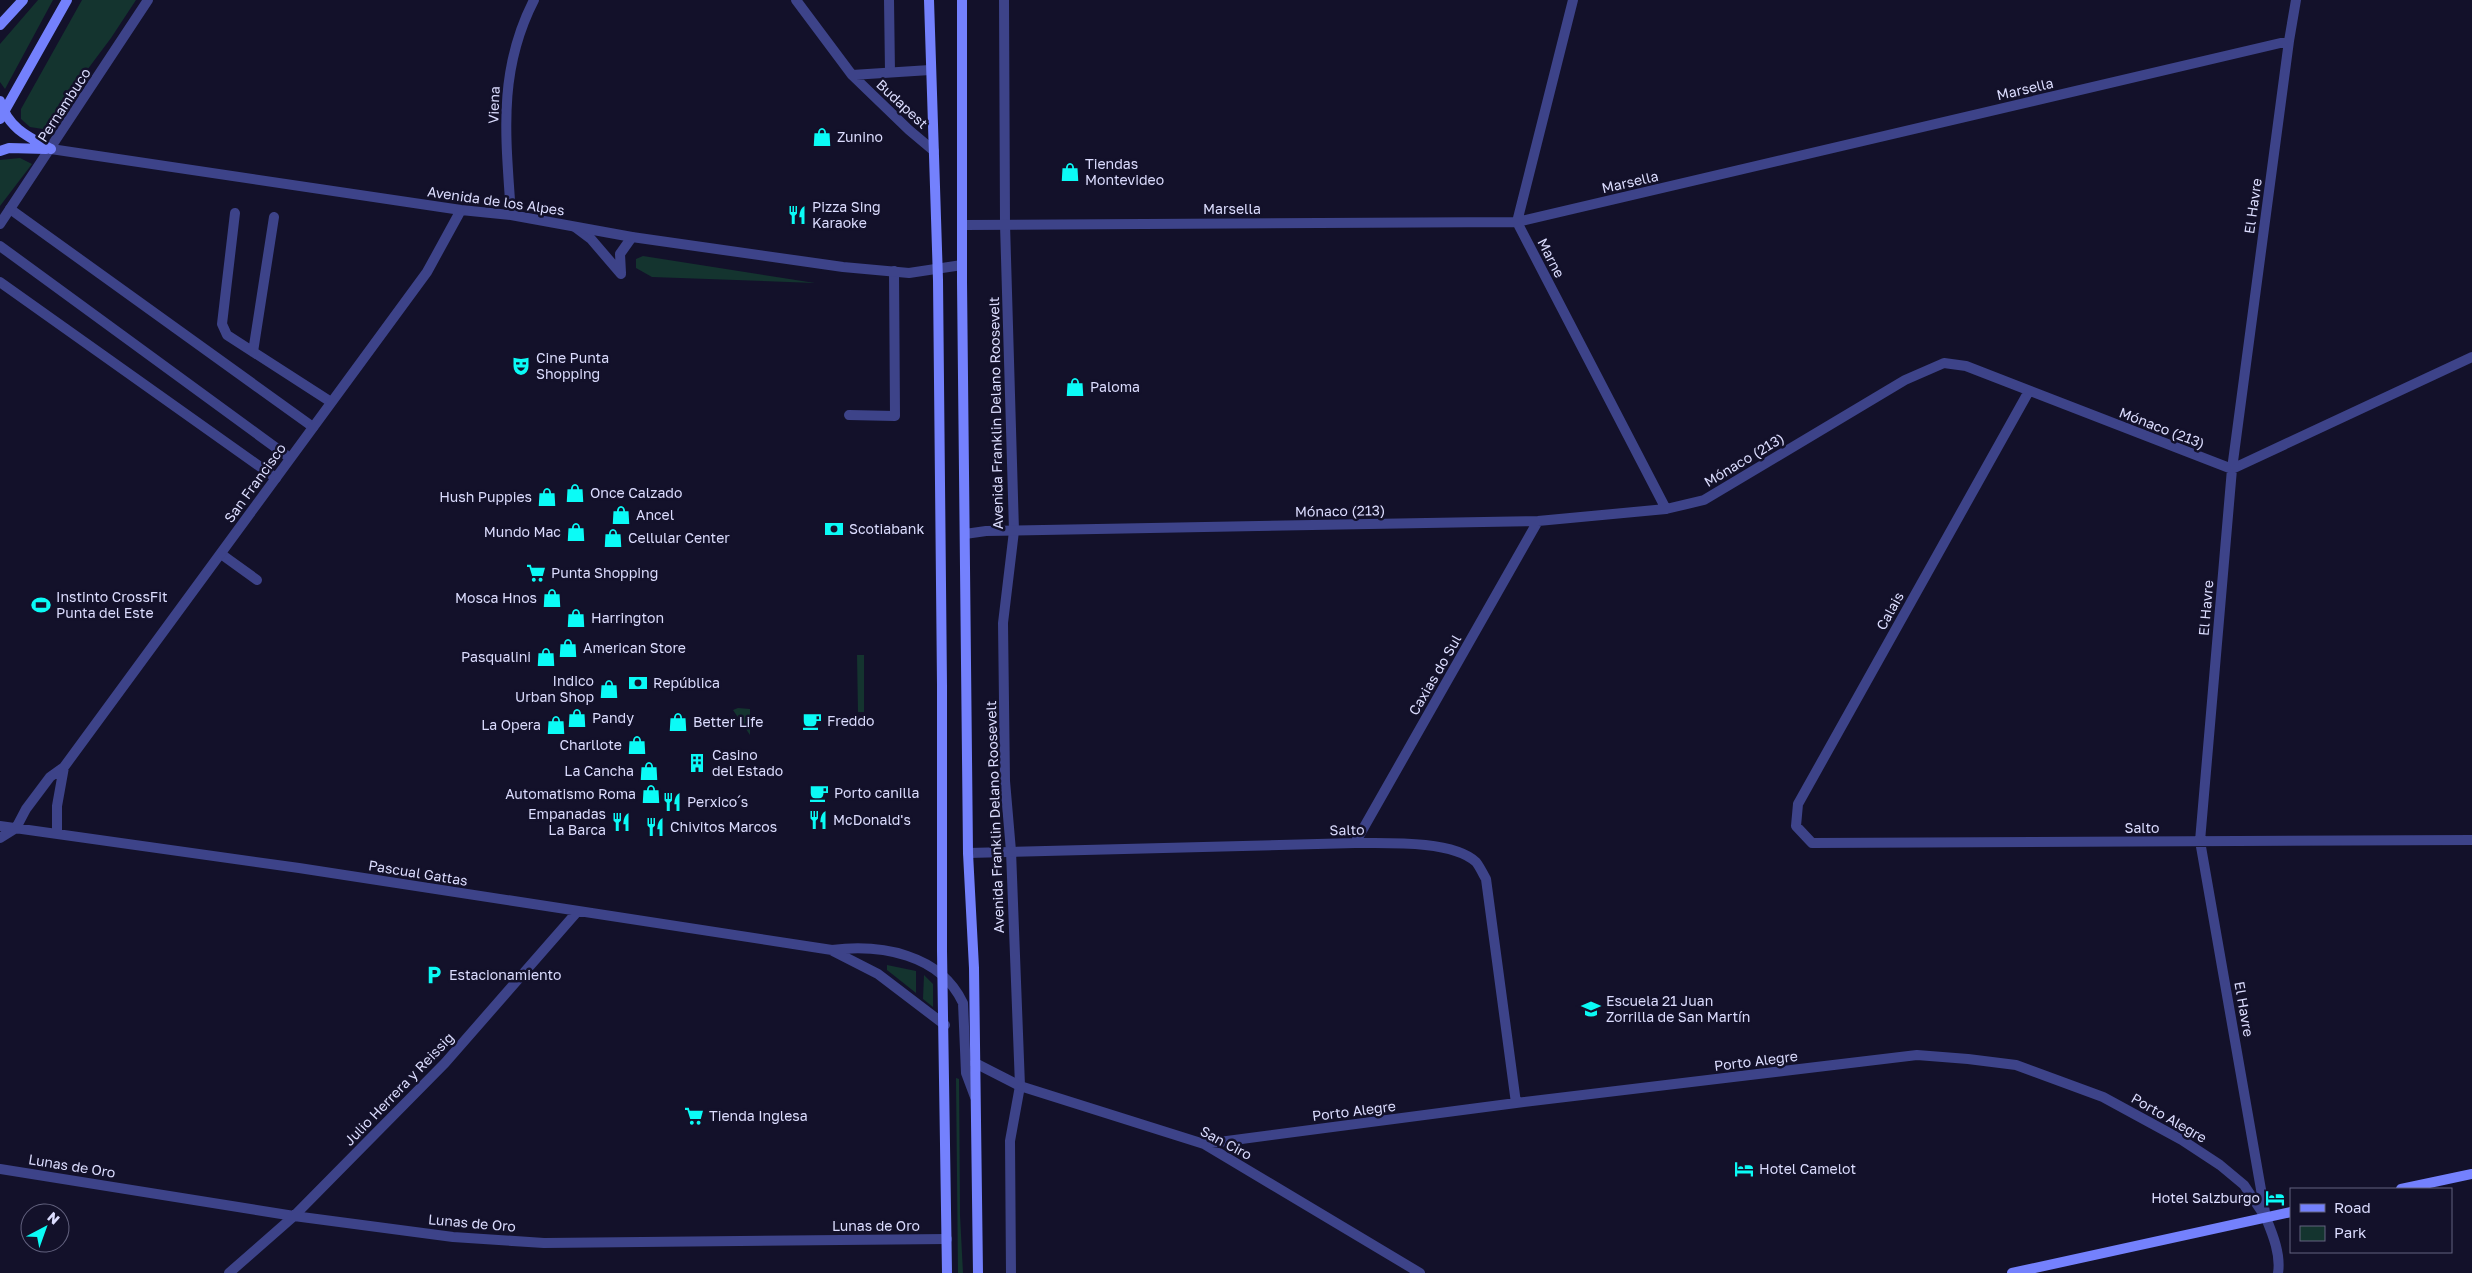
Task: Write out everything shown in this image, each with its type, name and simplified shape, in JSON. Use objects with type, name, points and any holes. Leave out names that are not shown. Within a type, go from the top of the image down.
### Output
[{"type":"main road","points":[[0,25],[23,0]]},
{"type":"main road","points":[[2,116],[67,0]]},
{"type":"main road","points":[[929,0],[938,270],[947,1273]]},
{"type":"main road","name":"Avenida Franklin Delano Roosevelt","points":[[962,0],[964,225],[962,265],[968,853],[976,1097],[978,1273]]},
{"type":"main road","name":"Avenida de los Alpes","points":[[0,101],[2,116],[20,134],[51,149]]},
{"type":"main road","name":"Avenida de los Alpes","points":[[0,151],[9,148],[51,149]]},
{"type":"main road","points":[[2406,1188],[2472,1174]]},
{"type":"main road","points":[[2012,1273],[2290,1212]]},
{"type":"street","name":"Pernambuco","points":[[0,224],[148,0]]},
{"type":"street","name":"Viena","points":[[511,215],[507,94],[510,67],[516,43],[534,0]]},
{"type":"street","name":"Budapest","points":[[796,0],[852,75],[909,130],[934,151]]},
{"type":"street","points":[[889,0],[890,72]]},
{"type":"street","name":"Avenida Franklin Delano Roosevelt","points":[[1004,0],[1005,224],[1014,531],[1003,623],[1005,780],[1011,852],[1020,1086],[1010,1141],[1011,1273]]},
{"type":"street","points":[[1517,222],[1573,0]]},
{"type":"street","name":"El Havre","points":[[2266,1218],[2200,841],[2232,469],[2296,0]]},
{"type":"street","name":"Marsella","points":[[964,225],[1517,222],[2289,41]]},
{"type":"street","name":"Budapest","points":[[852,75],[930,70]]},
{"type":"street","name":"Avenida de los Alpes","points":[[51,149],[461,210],[511,215],[632,237],[843,267],[909,273],[962,265]]},
{"type":"street","points":[[10,209],[313,427]]},
{"type":"street","name":"San Francisco","points":[[0,838],[16,828],[26,809],[50,777],[64,767],[221,554],[426,272],[461,210]]},
{"type":"street","points":[[235,213],[222,324],[227,335],[331,402]]},
{"type":"street","points":[[253,352],[274,217]]},
{"type":"street","name":"Marne","points":[[1517,222],[1666,509]]},
{"type":"street","points":[[575,227],[591,239],[621,274],[620,254],[632,237]]},
{"type":"street","points":[[0,246],[290,458]]},
{"type":"street","points":[[849,415],[895,416],[894,272]]},
{"type":"street","points":[[0,282],[276,478]]},
{"type":"street","points":[[2232,469],[2472,357]]},
{"type":"street","name":"Mónaco (213)","points":[[965,534],[986,531],[1538,521],[1666,509],[1704,500],[1905,380],[1944,363],[1966,366],[2232,469]]},
{"type":"street","name":"Calais","points":[[1812,843],[1796,826],[1798,804],[2029,391]]},
{"type":"street","name":"Caxias do Sul","points":[[1355,843],[1538,521]]},
{"type":"street","points":[[221,554],[257,580]]},
{"type":"street","name":"San Francisco","points":[[57,832],[57,806],[64,767]]},
{"type":"street","name":"Pascual Gattas","points":[[0,826],[57,832],[832,950],[857,947],[919,959],[944,976],[963,1003],[966,1073],[976,1097]]},
{"type":"street","name":"Salto","points":[[1812,843],[2472,840]]},
{"type":"street","name":"Salto","points":[[968,853],[1355,843],[1409,844],[1452,850],[1466,855],[1477,864],[1486,879],[1516,1103]]},
{"type":"street","name":"Julio Herrera y Reissig","points":[[229,1273],[294,1216],[445,1063],[577,912]]},
{"type":"street","name":"Pascual Gattas","points":[[832,950],[878,974],[945,1025]]},
{"type":"street","name":"Porto Alegre","points":[[1204,1144],[1516,1103],[1917,1055],[2016,1065],[2103,1097],[2182,1140],[2220,1165],[2244,1186],[2266,1218]]},
{"type":"street","name":"San Ciro","points":[[975,1063],[1020,1086],[1204,1144],[1420,1273]]},
{"type":"street","name":"Lunas de Oro","points":[[0,1169],[294,1216],[452,1237],[544,1243],[947,1239]]},
{"type":"street","points":[[2266,1218],[2274,1236],[2279,1265],[2278,1273]]},
{"type":"green space","points":[[38,0],[53,0],[5,89],[0,82],[0,44]]},
{"type":"green space","points":[[82,0],[136,0],[111,38],[43,129],[30,127],[21,119],[21,109]]},
{"type":"green space","points":[[20,158],[32,164],[0,206],[0,160]]},
{"type":"green space","points":[[643,256],[815,283],[652,277],[636,268],[636,259]]},
{"type":"green space","points":[[857,655],[864,655],[864,712],[858,712]]},
{"type":"green space","points":[[738,708],[750,709],[750,735],[733,710]]},
{"type":"green space","points":[[887,965],[916,971],[916,993],[887,970]]},
{"type":"green space","points":[[924,975],[933,984],[933,1007],[923,999]]},
{"type":"green space","points":[[956,1078],[959,1079],[960,1215],[963,1273],[958,1273]]},
{"type":"place","name":"Zunino","points":[[822,137]]},
{"type":"place","name":"Tiendas Montevideo","points":[[1070,172]]},
{"type":"place","name":"Pizza Sing Karaoke","points":[[797,215]]},
{"type":"place","name":"Cine Punta Shopping","points":[[521,366]]},
{"type":"place","name":"Paloma","points":[[1075,387]]},
{"type":"place","name":"Once Calzado","points":[[575,493]]},
{"type":"place","name":"Hush Puppies","points":[[547,497]]},
{"type":"place","name":"Ancel","points":[[621,515]]},
{"type":"place","name":"Scotiabank","points":[[834,529]]},
{"type":"place","name":"Mundo Mac","points":[[576,532]]},
{"type":"place","name":"Cellular Center","points":[[613,538]]},
{"type":"place","name":"Punta Shopping","points":[[536,573]]},
{"type":"place","name":"Mosca Hnos","points":[[552,598]]},
{"type":"place","name":"Instinto CrossFit Punta del Este","points":[[41,605]]},
{"type":"place","name":"Harrington","points":[[576,618]]},
{"type":"place","name":"American Store","points":[[568,648]]},
{"type":"place","name":"Pasqualini","points":[[546,657]]},
{"type":"place","name":"República","points":[[638,683]]},
{"type":"place","name":"Indico Urban Shop","points":[[609,689]]},
{"type":"place","name":"Pandy","points":[[577,718]]},
{"type":"place","name":"Freddo","points":[[812,721]]},
{"type":"place","name":"Better Life","points":[[678,722]]},
{"type":"place","name":"La Opera","points":[[556,725]]},
{"type":"place","name":"Charllote","points":[[637,745]]},
{"type":"place","name":"Casino del Estado","points":[[697,763]]},
{"type":"place","name":"La Cancha","points":[[649,771]]},
{"type":"place","name":"Porto canilla","points":[[819,793]]},
{"type":"place","name":"Automatismo Roma","points":[[651,794]]},
{"type":"place","name":"Perxico´s","points":[[672,802]]},
{"type":"place","name":"McDonald's","points":[[818,820]]},
{"type":"place","name":"Empanadas La Barca","points":[[621,822]]},
{"type":"place","name":"Chivitos Marcos","points":[[655,827]]},
{"type":"place","name":"Estacionamiento","points":[[434,975]]},
{"type":"place","name":"Escuela 21 Juan Zorrilla de San Martín","points":[[1591,1009]]},
{"type":"place","name":"Tienda Inglesa","points":[[694,1116]]},
{"type":"place","name":"Hotel Camelot","points":[[1744,1169]]},
{"type":"place","name":"Hotel Salzburgo","points":[[2275,1198]]}]
